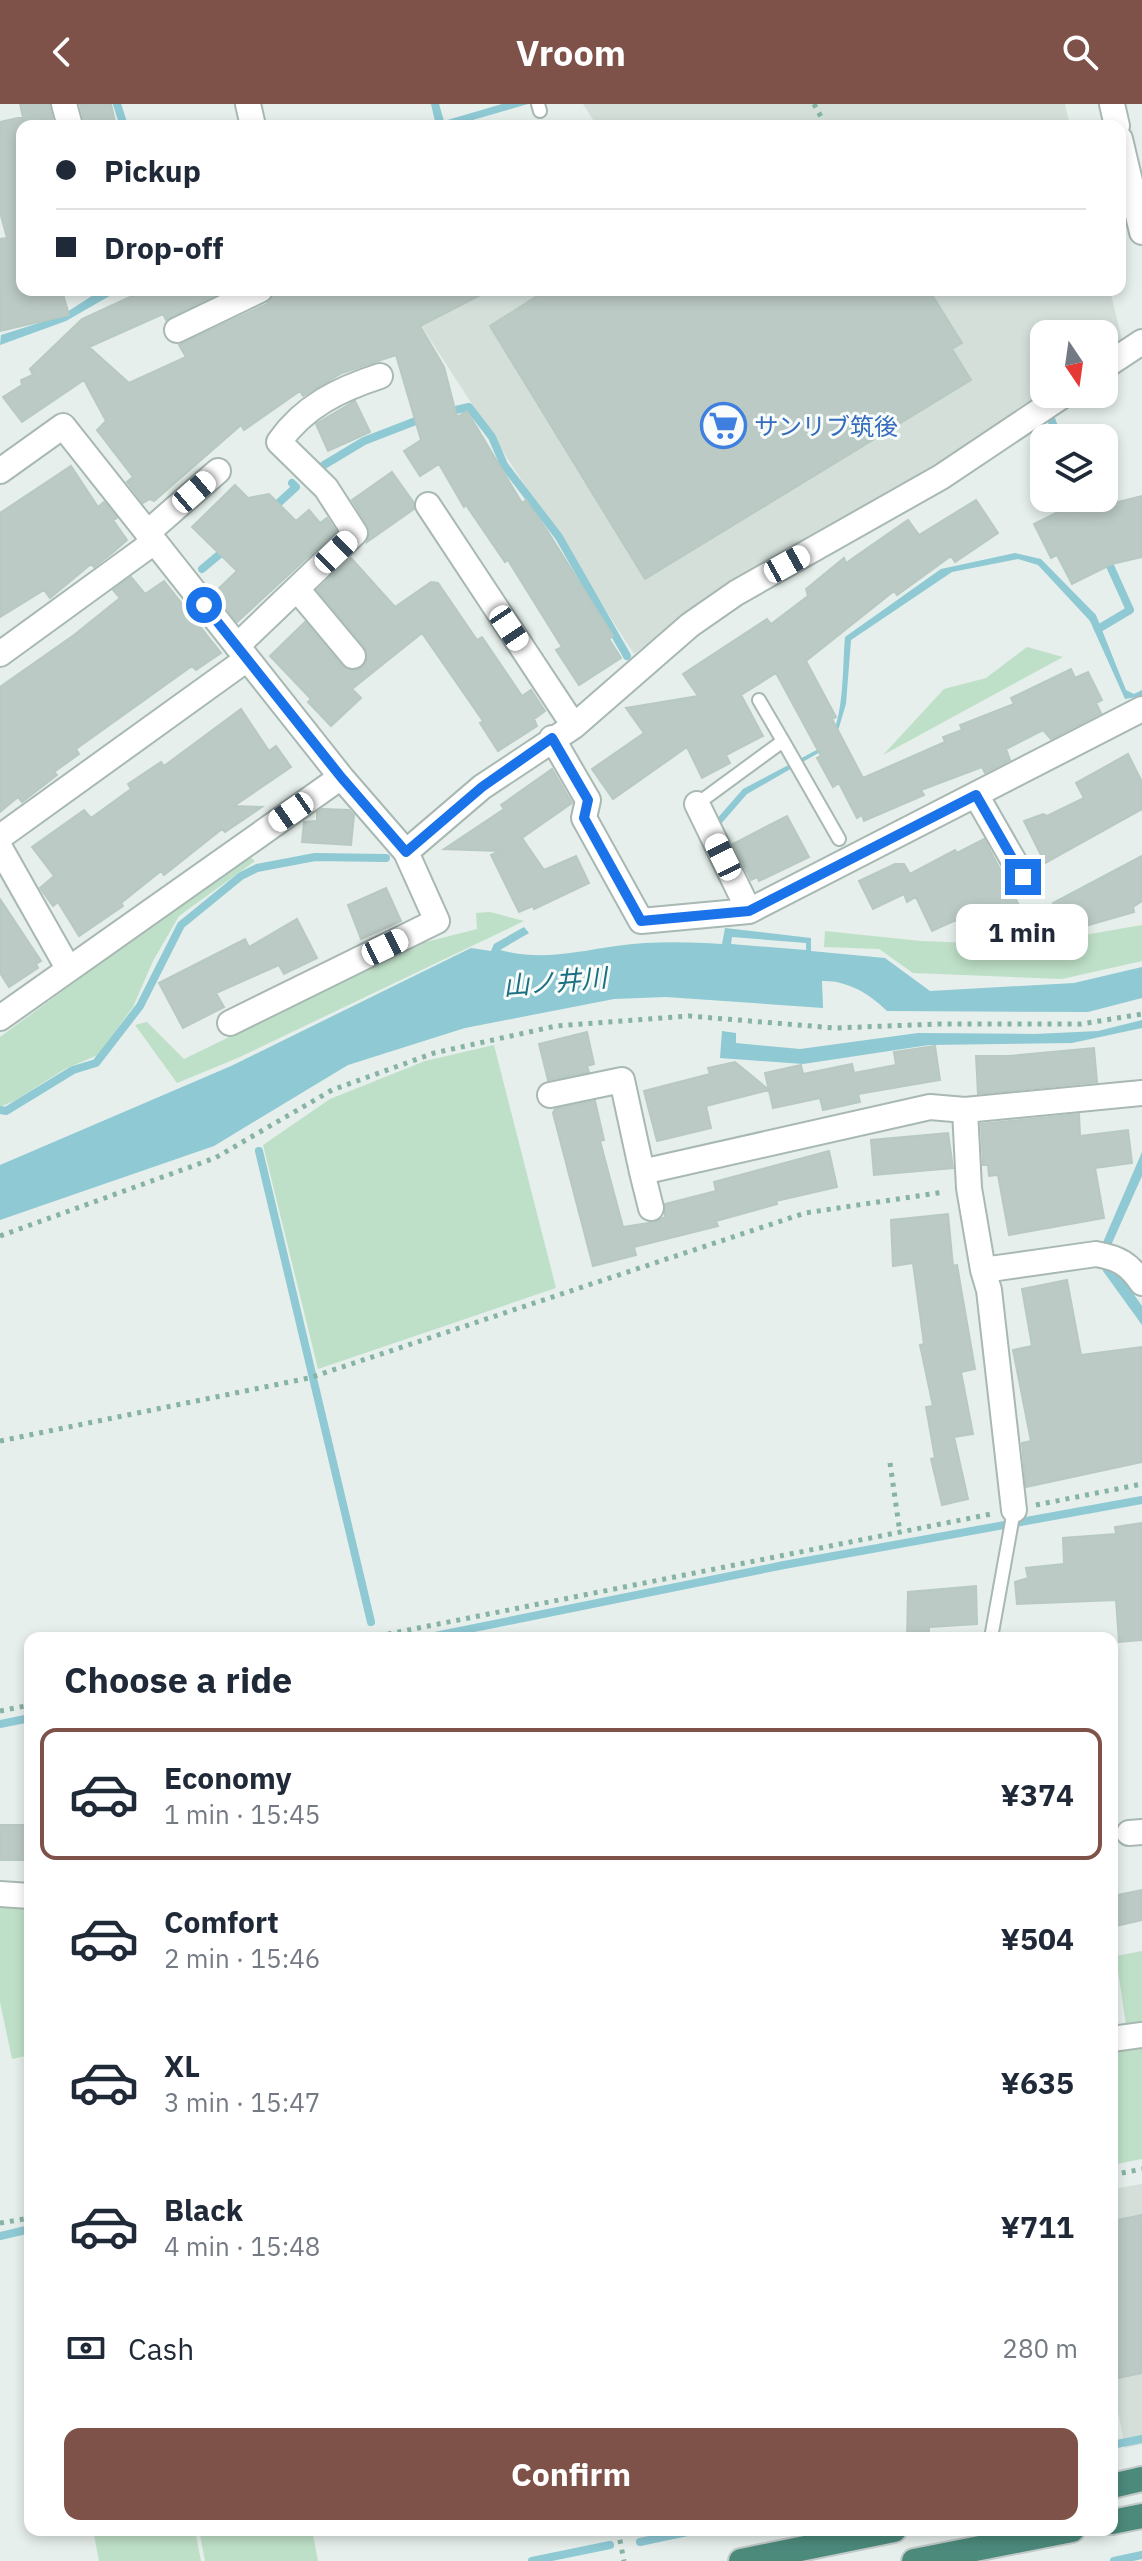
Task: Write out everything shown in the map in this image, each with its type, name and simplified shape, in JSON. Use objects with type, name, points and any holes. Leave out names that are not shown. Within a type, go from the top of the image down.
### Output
[{"type":"highway","points":[[1118,2485],[1142,2479]]},
{"type":"highway","points":[[1118,2521],[1142,2516]]},
{"type":"highway","points":[[741,2561],[864,2536]]},
{"type":"highway","points":[[914,2561],[1041,2536]]},
{"type":"street","points":[[1126,164],[1142,232]]},
{"type":"street","points":[[177,330],[248,296]]},
{"type":"street","points":[[1118,358],[1142,342]]},
{"type":"street","points":[[0,837],[242,653],[297,589],[355,533],[326,488],[279,442],[293,421],[340,389],[380,376]]},
{"type":"street","points":[[406,852],[482,787],[574,726],[690,625],[736,593],[941,477],[1044,408]]},
{"type":"street","points":[[0,471],[63,426],[341,777],[406,852],[437,921],[230,1023]]},
{"type":"street","points":[[0,654],[150,537],[218,471]]},
{"type":"street","points":[[428,505],[574,726]]},
{"type":"street","points":[[297,589],[353,656]]},
{"type":"street","points":[[552,738],[588,800],[584,818],[641,921],[749,911],[976,795],[1140,716]]},
{"type":"street","points":[[0,1018],[341,777]]},
{"type":"street","points":[[976,795],[1023,877]]},
{"type":"street","points":[[697,804],[749,911]]},
{"type":"street","points":[[0,848],[68,968]]},
{"type":"street","points":[[550,1095],[622,1080],[651,1208]]},
{"type":"street","points":[[642,1172],[930,1107],[965,1110],[1142,1093]]},
{"type":"street","points":[[965,1110],[969,1188],[989,1290],[1014,1510]]},
{"type":"street","points":[[983,1270],[1105,1256],[1129,1264],[1142,1283]]},
{"type":"street","points":[[0,1894],[24,1896]]},
{"type":"street","points":[[1118,2038],[1142,2035]]},
{"type":"lane","points":[[759,700],[839,839]]},
{"type":"lane","points":[[697,804],[783,741]]},
{"type":"lane","points":[[992,1632],[1014,1510]]},
{"type":"path","points":[[0,1441],[309,1378],[805,1213],[969,1188]]},
{"type":"path","points":[[890,1463],[900,1533]]},
{"type":"path","points":[[398,1632],[1142,1484]]},
{"type":"path","points":[[0,1711],[24,1706]]},
{"type":"path","points":[[1118,2174],[1142,2169]]},
{"type":"path","points":[[0,2223],[24,2219]]},
{"type":"path","points":[[619,2536],[624,2561]]},
{"type":"shaded area","points":[[583,104],[1065,104],[1069,120],[593,120]]},
{"type":"shaded area","name":"サンリブ筑後","points":[[454,296],[1111,296],[1117,320],[1030,320],[1030,404],[928,473],[703,603],[634,654],[413,313]]},
{"type":"shaded area","points":[[1142,2184],[1142,2444],[1125,2448],[1118,2411],[1118,2188]]},
{"type":"green space","points":[[1027,647],[1063,657],[883,755],[944,689],[986,678]]},
{"type":"green space","points":[[248,855],[255,861],[179,916],[153,961],[133,1007],[98,1055],[65,1069],[0,1107],[0,1037]]},
{"type":"green space","points":[[490,912],[524,921],[240,1057],[177,1083],[135,1025],[147,1022],[184,1059],[422,943],[477,929],[476,913]]},
{"type":"green space","points":[[1142,925],[1142,961],[1062,979],[913,973],[879,949],[824,947],[825,931],[921,941],[1027,945]]},
{"type":"green space","points":[[494,1045],[556,1288],[318,1369],[263,1145],[330,1099],[425,1061]]},
{"type":"green space","points":[[0,1903],[24,1904],[24,2056],[12,2059],[0,2002]]},
{"type":"green space","points":[[1142,1951],[1142,2024],[1126,2026],[1118,1956]]},
{"type":"green space","points":[[1142,2047],[1142,2159],[1118,2164],[1118,2050]]},
{"type":"green space","points":[[94,2536],[196,2536],[201,2561],[99,2561]]},
{"type":"green space","points":[[200,2536],[313,2536],[318,2561],[205,2561]]},
{"type":"water","points":[[431,104],[439,104],[444,120],[435,120]]},
{"type":"water","points":[[502,104],[528,104],[473,120],[447,120]]},
{"type":"water","points":[[92,296],[110,296],[66,321],[0,345],[1,335],[61,316]]},
{"type":"water","points":[[1015,553],[1041,559],[1096,615],[1126,690],[1134,694],[1142,690],[1142,696],[1125,699],[1090,621],[1038,565],[1018,559],[952,572],[851,640],[846,704],[834,744],[747,794],[720,825],[715,821],[743,789],[828,744],[840,706],[845,637],[941,569]]},
{"type":"water","name":"山ノ井川","points":[[524,927],[529,933],[500,950],[544,955],[643,943],[722,944],[725,928],[811,938],[811,951],[885,958],[930,991],[1074,983],[1142,967],[1142,998],[1088,1012],[887,1011],[858,989],[822,981],[823,1008],[666,997],[614,999],[465,1028],[348,1065],[214,1146],[0,1220],[0,1165],[231,1066],[471,948],[491,951],[494,944]],"holes":[[[732,937],[806,943],[806,950],[731,944]]]},
{"type":"water","points":[[1142,1020],[1142,1028],[1072,1043],[929,1045],[803,1064],[720,1058],[722,1031],[736,1033],[736,1043],[800,1049],[918,1033],[1098,1031]]},
{"type":"water","points":[[1142,1152],[1142,1176],[1112,1243],[1111,1256],[1116,1269],[1142,1306],[1142,1325],[1103,1271],[1101,1247]]},
{"type":"building","points":[[20,104],[49,104],[53,120],[24,120]]},
{"type":"building","points":[[80,104],[111,104],[115,120],[84,120]]},
{"type":"building","points":[[22,117],[22,120],[16,120],[16,296],[64,296],[69,315],[0,331],[0,239],[7,238],[0,212],[0,122]]},
{"type":"building","points":[[132,296],[213,296],[166,320],[163,314],[89,347],[129,383],[186,357],[179,345],[267,304],[272,296],[478,296],[420,326],[444,367],[457,417],[467,411],[522,503],[526,500],[548,532],[613,636],[609,639],[621,658],[579,685],[556,650],[562,647],[508,560],[505,562],[466,505],[464,507],[439,464],[420,476],[404,451],[421,440],[396,355],[342,373],[303,396],[300,391],[244,430],[241,425],[154,501],[150,499],[143,503],[127,482],[133,477],[97,430],[106,421],[84,380],[22,422],[3,397],[22,385],[21,380],[33,375],[30,369],[82,319]]},
{"type":"building","name":"サンリブ筑後","points":[[537,296],[933,296],[962,343],[952,349],[971,380],[645,579],[490,326]]},
{"type":"building","points":[[355,401],[370,432],[328,451],[316,424]]},
{"type":"building","points":[[71,466],[98,507],[104,502],[117,518],[113,520],[127,540],[94,567],[91,564],[50,598],[44,590],[0,617],[0,513]]},
{"type":"building","points":[[392,472],[414,503],[414,509],[367,542],[368,526],[352,500]]},
{"type":"building","points":[[235,485],[248,498],[269,494],[296,521],[309,510],[320,523],[327,518],[336,531],[237,622],[214,593],[237,571],[192,527]]},
{"type":"building","points":[[1142,496],[1142,557],[1112,564],[1072,584],[1057,555],[1051,558],[1034,524],[1058,512],[1118,512],[1118,502]]},
{"type":"building","points":[[976,500],[998,533],[955,562],[951,556],[897,595],[894,591],[806,661],[836,717],[832,719],[863,778],[945,742],[943,737],[962,730],[960,725],[1014,704],[1011,698],[1071,669],[1075,678],[1088,672],[1102,700],[1096,703],[1101,713],[1051,739],[1043,730],[1006,749],[1010,760],[985,773],[982,767],[921,790],[924,795],[864,821],[862,815],[857,818],[839,783],[833,787],[817,758],[821,756],[776,673],[741,695],[763,736],[726,755],[730,763],[702,778],[687,747],[613,799],[592,769],[644,733],[626,708],[698,696],[683,674],[767,619],[771,624],[808,596],[806,589],[844,558],[846,563],[908,520],[919,535]]},
{"type":"building","points":[[351,558],[395,607],[431,582],[438,583],[477,640],[482,637],[522,696],[531,690],[545,711],[534,719],[537,726],[498,751],[480,723],[483,721],[422,633],[352,689],[361,698],[331,726],[308,702],[311,699],[270,656],[305,622],[342,666],[355,671],[363,667],[367,660],[365,647],[317,590]]},
{"type":"building","points":[[131,577],[145,594],[164,581],[221,653],[196,670],[192,666],[76,749],[79,754],[54,772],[57,775],[22,802],[18,797],[0,812],[0,687],[120,598],[113,590]]},
{"type":"building","points":[[241,709],[269,751],[276,746],[291,767],[234,806],[262,807],[225,832],[222,829],[164,875],[161,871],[121,903],[123,906],[79,936],[58,902],[53,906],[40,888],[54,876],[32,847],[84,810],[91,818],[131,789],[128,784],[161,762],[164,766]]},
{"type":"building","points":[[1128,754],[1142,782],[1142,809],[1045,863],[1024,821],[1043,814],[1047,816],[1084,798],[1076,783]]},
{"type":"building","points":[[552,769],[572,803],[522,838],[544,870],[576,856],[589,883],[534,909],[533,906],[519,912],[491,855],[500,851],[444,849],[504,809],[501,805]]},
{"type":"building","points":[[322,809],[349,810],[354,815],[351,845],[302,842],[304,822],[317,821],[317,812]]},
{"type":"building","points":[[787,816],[809,857],[759,881],[757,877],[751,880],[733,844]]},
{"type":"building","points":[[984,839],[1020,907],[980,928],[960,931],[956,920],[932,931],[916,897],[907,902],[904,894],[873,909],[859,881],[895,864],[904,864],[910,874],[955,850],[957,853]]},
{"type":"building","points":[[1142,856],[1142,901],[1133,907],[1134,912],[1061,933],[1053,903]]},
{"type":"building","points":[[386,888],[401,921],[361,939],[348,905]]},
{"type":"building","points":[[0,899],[41,961],[36,964],[38,968],[9,987],[0,973]]},
{"type":"building","points":[[297,919],[317,958],[284,974],[279,965],[216,993],[224,1007],[183,1028],[159,983],[245,939],[249,947]]},
{"type":"building","points":[[587,1032],[594,1064],[587,1066],[589,1072],[548,1080],[539,1044]]},
{"type":"building","points":[[935,1046],[940,1080],[858,1094],[860,1102],[823,1110],[820,1098],[773,1108],[765,1073],[801,1065],[803,1074],[852,1064],[854,1073],[896,1065],[894,1052]]},
{"type":"building","points":[[1094,1048],[1097,1082],[978,1094],[976,1056]]},
{"type":"building","points":[[735,1062],[769,1090],[706,1106],[711,1128],[657,1141],[644,1091],[710,1074],[708,1068]]},
{"type":"building","points":[[595,1101],[604,1140],[600,1141],[623,1227],[655,1222],[665,1217],[665,1204],[716,1191],[714,1182],[829,1151],[837,1187],[776,1201],[777,1204],[716,1221],[718,1226],[634,1247],[636,1255],[593,1266],[553,1113],[555,1109]]},
{"type":"building","points":[[1079,1114],[1080,1136],[1128,1130],[1132,1163],[1095,1168],[1104,1218],[1009,1235],[998,1175],[989,1176],[988,1165],[983,1165],[981,1124]]},
{"type":"building","points":[[948,1133],[953,1168],[874,1175],[871,1140]]},
{"type":"building","points":[[948,1214],[953,1266],[957,1265],[975,1369],[961,1372],[973,1434],[954,1437],[968,1499],[942,1505],[931,1459],[935,1458],[926,1407],[933,1406],[920,1345],[924,1344],[913,1263],[893,1266],[891,1220]]},
{"type":"building","points":[[1067,1280],[1081,1355],[1142,1347],[1142,1462],[1026,1487],[1022,1443],[1031,1441],[1013,1350],[1032,1346],[1022,1289]]},
{"type":"building","points":[[1142,1523],[1142,1640],[1119,1642],[1116,1600],[1017,1604],[1015,1582],[1028,1578],[1026,1568],[1064,1564],[1063,1538],[1116,1534],[1115,1527]]},
{"type":"building","points":[[976,1586],[977,1624],[929,1627],[929,1632],[907,1632],[908,1592]]},
{"type":"building","points":[[0,1825],[24,1825],[24,1860],[0,1860]]},
{"type":"building","points":[[1142,1890],[1142,1920],[1118,1926],[1118,1895]]},
{"type":"building","points":[[1142,2215],[1142,2373],[1118,2378],[1118,2220]]},
{"type":"waterway","points":[[117,104],[122,120]]},
{"type":"waterway","points":[[447,412],[469,407],[492,437],[504,465],[559,537],[627,656]]},
{"type":"waterway","points":[[324,465],[364,441],[426,417]]},
{"type":"waterway","points":[[1051,419],[1053,424]]},
{"type":"waterway","points":[[272,509],[296,487],[292,483]]},
{"type":"waterway","points":[[1086,512],[1089,520]]},
{"type":"waterway","points":[[202,569],[226,549]]},
{"type":"waterway","points":[[1098,629],[1130,610],[1106,557]]},
{"type":"waterway","points":[[0,1110],[6,1111],[73,1070],[96,1063],[140,1006],[181,925],[241,876],[257,868],[315,857],[386,858]]},
{"type":"waterway","points":[[259,1151],[371,1622]]},
{"type":"waterway","points":[[455,1632],[784,1565],[1142,1500]]},
{"type":"waterway","points":[[0,1724],[24,1719]]},
{"type":"waterway","points":[[0,2236],[24,2230]]},
{"type":"waterway","points":[[1118,2444],[1142,2439]]},
{"type":"waterway","points":[[640,2542],[668,2536]]},
{"type":"waterway","points":[[532,2561],[610,2545]]},
{"type":"waterway","points":[[1114,2561],[1142,2555]]},
{"type":"place","name":"サンリブ筑後","points":[[723,426]]},
{"type":"route","points":[[204,605],[341,777],[406,852],[482,787],[552,738],[588,800],[584,818],[641,921],[749,911],[976,795],[1023,877]]}]
